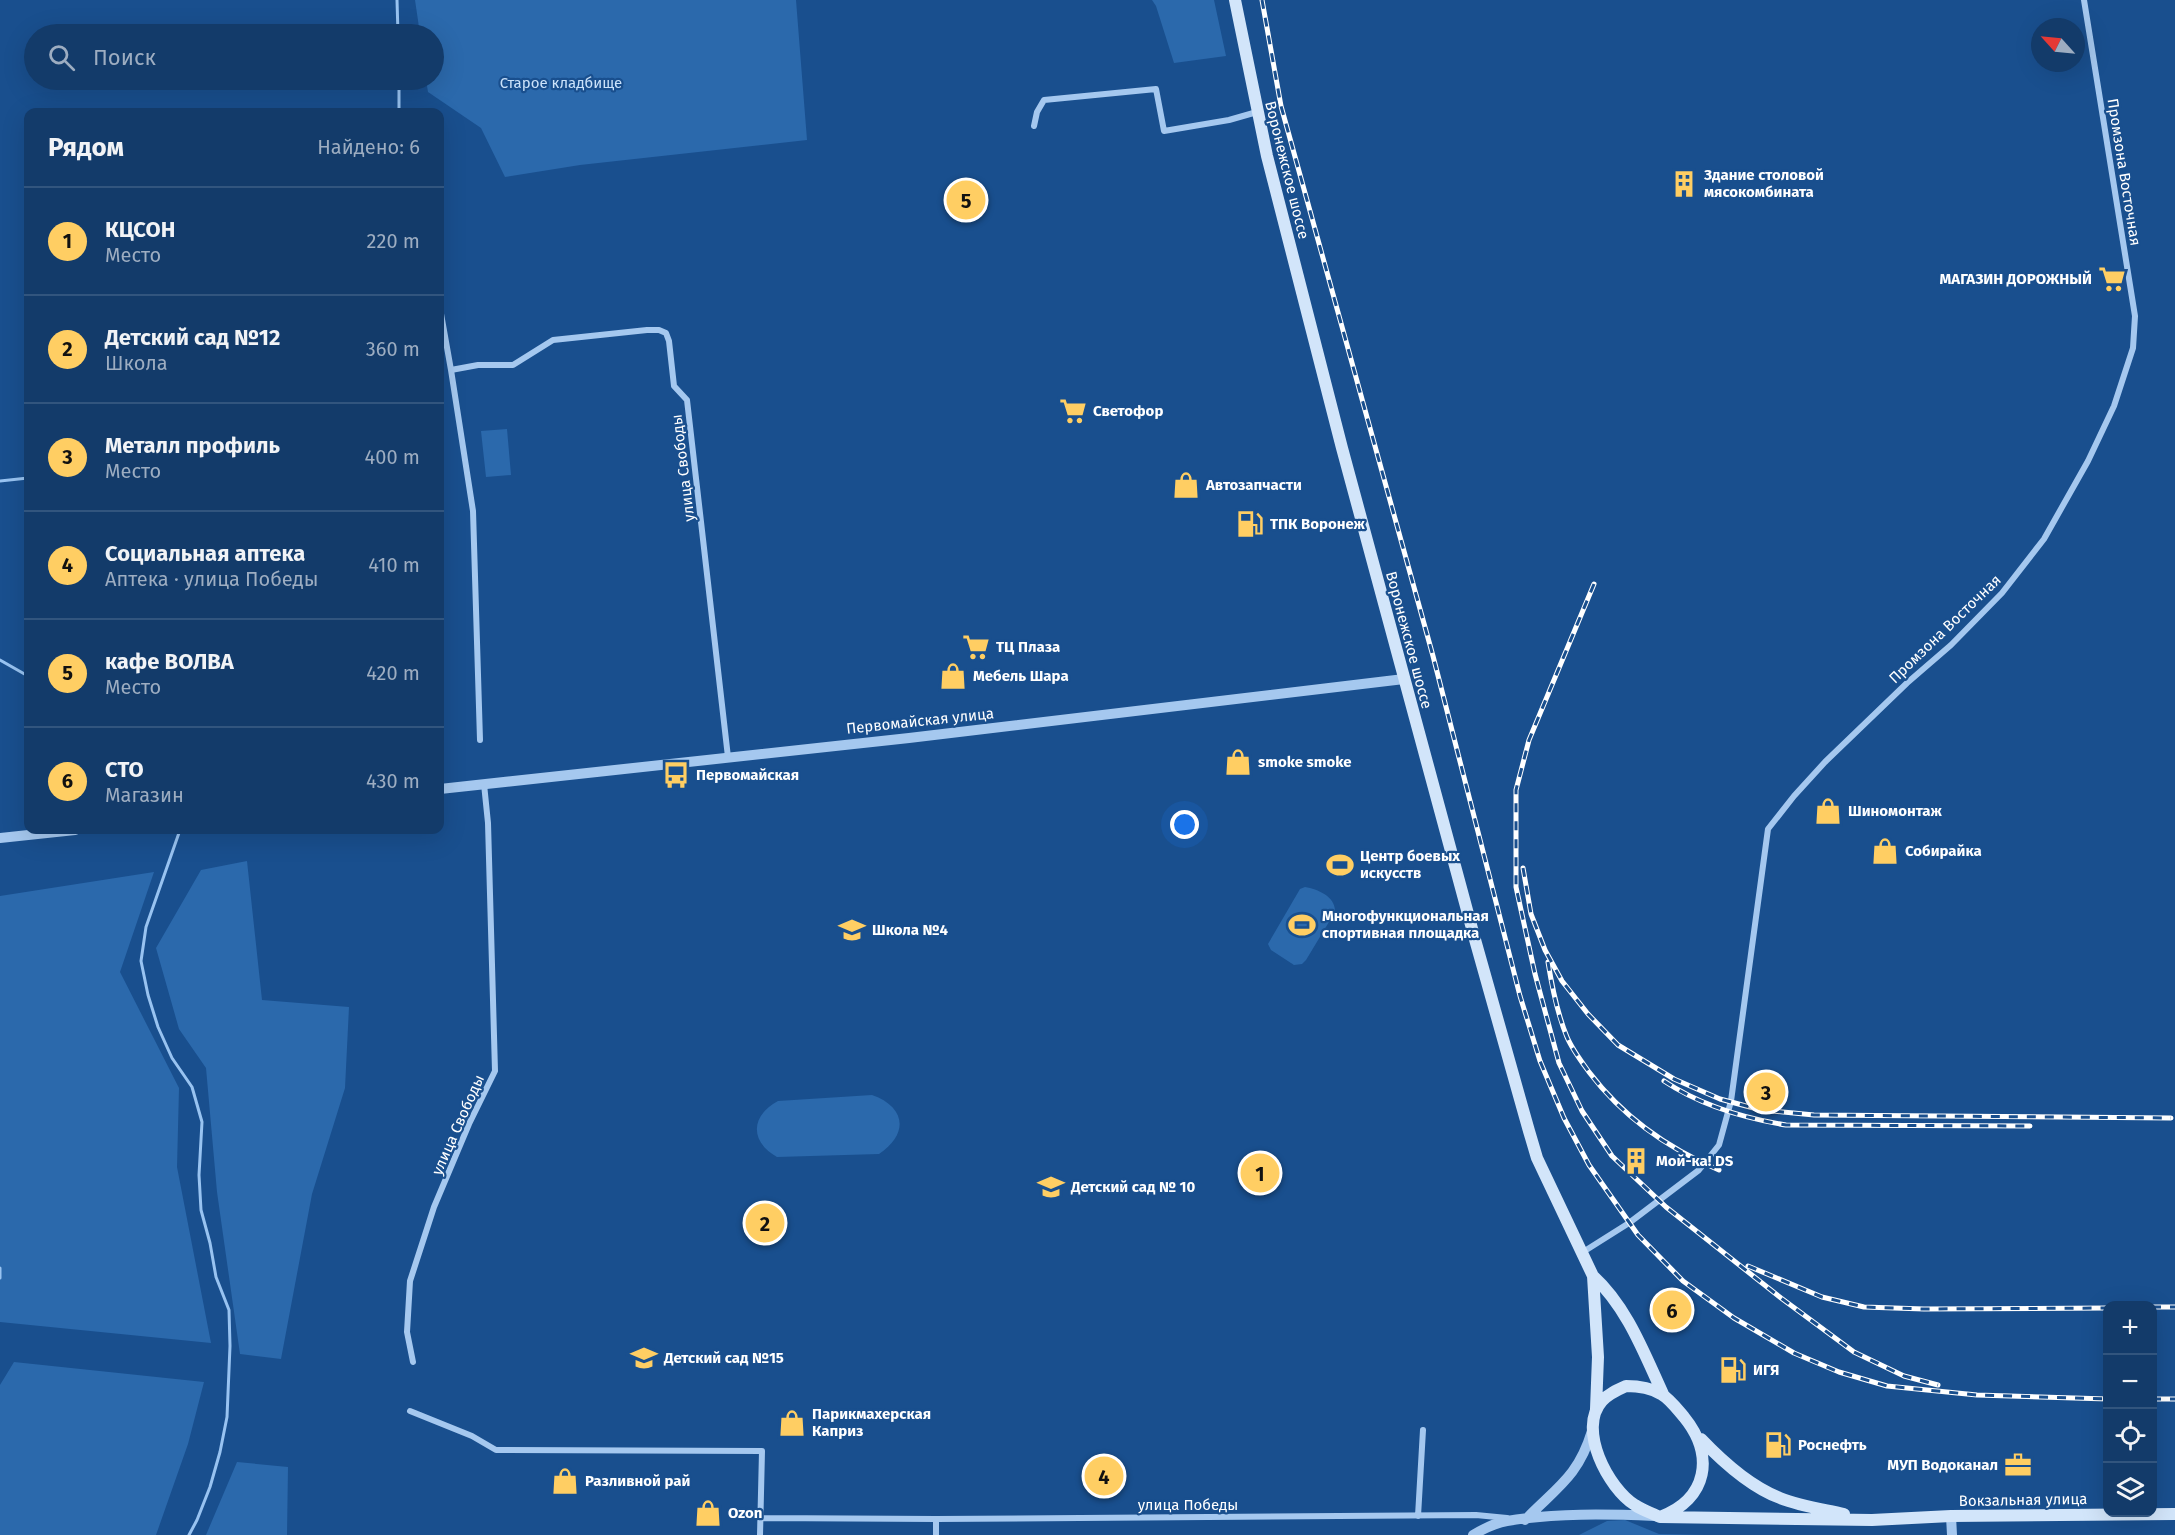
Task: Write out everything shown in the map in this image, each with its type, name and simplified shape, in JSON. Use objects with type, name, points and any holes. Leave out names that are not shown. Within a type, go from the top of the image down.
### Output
[{"type":"main road","name":"Воронежское шоссе","points":[[1235,0],[1257,112],[1404,680],[1426,753],[1528,1131],[1537,1158],[1593,1276],[1598,1365],[1594,1419]]},
{"type":"main road","name":"Воронежское шоссе","points":[[1593,1276],[1606,1289],[1627,1319],[1662,1394]]},
{"type":"main road","points":[[1626,1386],[1646,1388],[1662,1394],[1695,1432],[1703,1457],[1701,1477],[1693,1494],[1680,1508],[1660,1516],[1634,1505],[1617,1489],[1608,1477],[1597,1450],[1593,1429],[1598,1407],[1615,1391],[1626,1386]]},
{"type":"main road","name":"Вокзальная улица","points":[[1695,1432],[1721,1460],[1777,1497],[1802,1506],[1872,1520]]},
{"type":"main road","name":"Вокзальная улица","points":[[1660,1516],[1872,1520],[1951,1516],[2175,1514]]},
{"type":"street","name":"Промзона Восточная","points":[[1583,1252],[1629,1223],[1680,1186],[1699,1170],[1719,1145],[1731,1101],[1768,829],[1825,762],[1907,683],[1951,645],[2002,593],[2044,539],[2088,461],[2114,406],[2133,348],[2135,316],[2084,0]]},
{"type":"street","points":[[1034,126],[1037,112],[1044,100],[1156,89],[1164,131],[1229,120],[1257,112]]},
{"type":"street","points":[[444,329],[473,511],[480,740]]},
{"type":"street","name":"улица Свободы","points":[[452,370],[478,365],[513,365],[553,340],[647,330],[659,330],[666,333],[674,386],[687,400],[728,757]]},
{"type":"street","name":"Первомайская улица","points":[[444,789],[909,738],[1404,680]]},
{"type":"street","name":"улица Свободы","points":[[413,1362],[407,1332],[410,1281],[434,1207],[469,1124],[495,1071],[488,823],[484,784]]},
{"type":"street","points":[[0,838],[38,834]]},
{"type":"street","points":[[410,1411],[472,1436],[496,1450],[762,1451],[760,1535]]},
{"type":"street","points":[[1525,1520],[1573,1473],[1585,1452],[1594,1419]]},
{"type":"street","points":[[1418,1516],[1423,1430]]},
{"type":"street","points":[[1473,1535],[1505,1521],[1594,1514],[1660,1516]]},
{"type":"street","name":"улица Победы","points":[[761,1518],[1457,1515],[1525,1520]]},
{"type":"street","points":[[1951,1516],[1952,1535]]},
{"type":"street","points":[[936,1519],[936,1535]]},
{"type":"green space","name":"Старое кладбище","points":[[415,0],[796,0],[807,140],[580,165],[505,177],[481,128],[428,92],[428,90],[444,90],[444,24],[419,24]]},
{"type":"green space","points":[[1152,0],[1214,0],[1226,56],[1174,63]]},
{"type":"green space","points":[[507,429],[511,475],[486,477],[481,431]]},
{"type":"green space","points":[[247,861],[262,1000],[349,1007],[345,1088],[312,1194],[281,1359],[240,1354],[217,1192],[206,1068],[179,1029],[156,948],[201,870]]},
{"type":"green space","points":[[154,872],[120,972],[179,1088],[177,1167],[211,1343],[0,1322],[0,896]]},
{"type":"green space","name":"Многофункциональная спортивная площадка","points":[[1305,887],[1329,898],[1333,902],[1335,912],[1306,960],[1302,964],[1294,965],[1271,950],[1268,944],[1300,889]]},
{"type":"green space","points":[[872,1095],[892,1106],[900,1122],[895,1138],[879,1154],[777,1157],[768,1151],[758,1137],[758,1121],[769,1107],[778,1101]]},
{"type":"green space","points":[[14,1362],[204,1382],[188,1444],[156,1535],[0,1535],[0,1385]]},
{"type":"green space","points":[[237,1462],[288,1467],[287,1535],[206,1535]]},
{"type":"green space","points":[[1625,1520],[1659,1534],[1705,1535],[1579,1535],[1607,1521]]},
{"type":"waterway","points":[[397,0],[398,24]]},
{"type":"waterway","points":[[399,90],[399,108]]},
{"type":"waterway","points":[[0,481],[24,478]]},
{"type":"waterway","points":[[0,660],[24,674]]},
{"type":"waterway","points":[[179,834],[146,927],[141,961],[158,1027],[172,1058],[192,1087],[202,1122],[199,1175],[201,1210],[216,1277],[229,1310],[230,1346],[227,1417],[220,1452],[210,1487],[189,1535]]},
{"type":"waterway","points":[[0,1268],[0,1278]]},
{"type":"railway","points":[[1262,0],[1281,106],[1433,656],[1520,996],[1540,1061],[1564,1118],[1589,1165],[1638,1235],[1683,1281],[1734,1318],[1794,1353],[1839,1372],[1887,1386],[1977,1395],[2103,1399]]},
{"type":"railway","points":[[1594,584],[1529,740],[1516,790],[1516,887],[1535,974],[1559,1063],[1582,1111],[1612,1156],[1666,1207],[1781,1298],[1854,1352],[1904,1376],[1938,1385]]},
{"type":"railway","points":[[1523,868],[1531,914],[1545,950],[1562,981],[1588,1014],[1618,1045],[1674,1079],[1720,1099],[1761,1110],[1814,1115],[2171,1118]]},
{"type":"railway","points":[[1548,962],[1555,1000],[1567,1037],[1602,1088],[1647,1130],[1682,1152],[1719,1170]]},
{"type":"railway","points":[[1664,1081],[1707,1104],[1754,1119],[1786,1125],[2030,1126]]},
{"type":"railway","points":[[1748,1266],[1822,1297],[1864,1307],[2103,1308]]},
{"type":"railway","points":[[2157,1307],[2175,1307]]},
{"type":"railway","points":[[2157,1399],[2175,1399]]},
{"type":"place","name":"Здание столовой мясокомбината","points":[[1684,184]]},
{"type":"place","name":"кафе ВОЛВА","points":[[966,200]]},
{"type":"place","name":"МАГАЗИН ДОРОЖНЫЙ","points":[[2112,279]]},
{"type":"place","name":"Светофор","points":[[1073,411]]},
{"type":"place","name":"Автозапчасти","points":[[1186,485]]},
{"type":"place","name":"ТПК Воронеж","points":[[1250,524]]},
{"type":"place","name":"ТЦ Плаза","points":[[976,647]]},
{"type":"place","name":"Мебель Шара","points":[[953,676]]},
{"type":"place","name":"smoke smoke","points":[[1238,762]]},
{"type":"place","name":"Первомайская","points":[[676,775]]},
{"type":"place","name":"Шиномонтаж","points":[[1828,811]]},
{"type":"place","name":"Собирайка","points":[[1885,851]]},
{"type":"place","name":"Центр боевых искусств","points":[[1340,865]]},
{"type":"place","name":"Многофункциональная спортивная площадка","points":[[1302,925]]},
{"type":"place","name":"Школа №4","points":[[852,930]]},
{"type":"place","name":"Металл профиль","points":[[1766,1092]]},
{"type":"place","name":"Мой-ка! DS","points":[[1636,1161]]},
{"type":"place","name":"КЦСОН","points":[[1260,1173]]},
{"type":"place","name":"Детский сад № 10","points":[[1051,1187]]},
{"type":"place","name":"Детский сад №12","points":[[765,1223]]},
{"type":"place","name":"СТО","points":[[1672,1310]]},
{"type":"place","name":"Детский сад №15","points":[[644,1358]]},
{"type":"place","name":"ИГЯ","points":[[1733,1370]]},
{"type":"place","name":"Парикмахерская Каприз","points":[[792,1423]]},
{"type":"place","name":"Роснефть","points":[[1778,1445]]},
{"type":"place","name":"МУП Водоканал","points":[[2018,1465]]},
{"type":"place","name":"Социальная аптека","points":[[1104,1476]]},
{"type":"place","name":"Разливной рай","points":[[565,1481]]},
{"type":"place","name":"Ozon","points":[[708,1513]]}]
